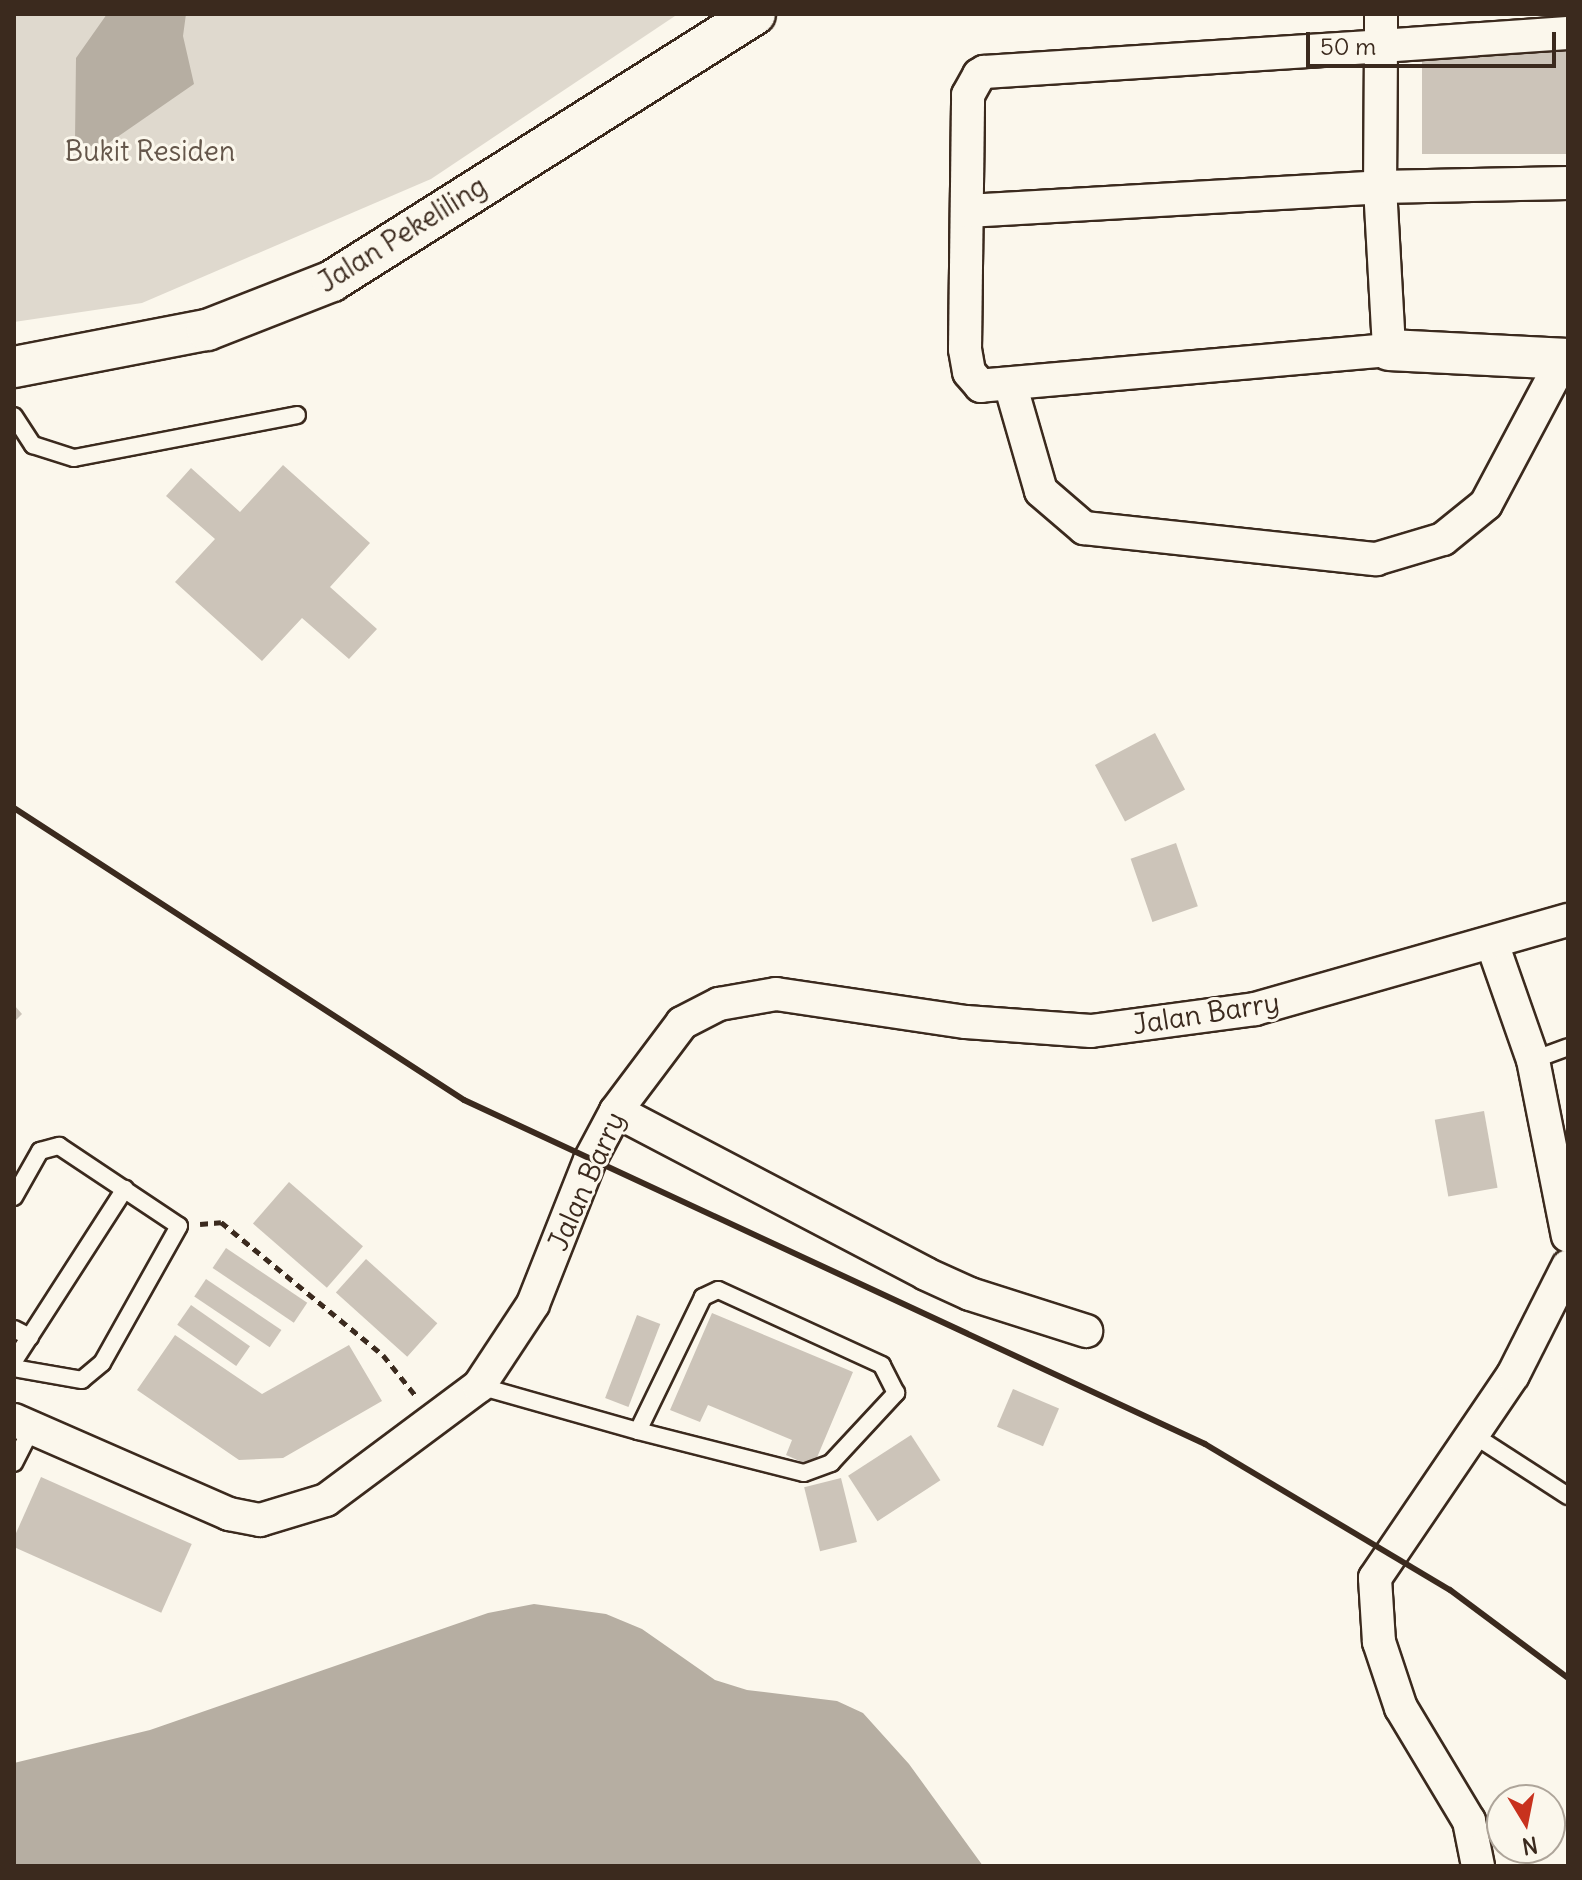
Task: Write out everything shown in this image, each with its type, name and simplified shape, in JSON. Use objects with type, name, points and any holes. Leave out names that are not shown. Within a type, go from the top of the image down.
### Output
[{"type":"street","name":"Jalan Pekeliling","points":[[14,367],[207,330],[332,281],[755,14]]},
{"type":"street","points":[[1381,14],[1380,187],[1389,350]]},
{"type":"street","points":[[1011,387],[1041,491],[1084,528],[1376,559],[1443,539],[1486,504],[1566,359],[1389,350],[1011,387],[981,386],[969,372],[968,95],[984,72],[1568,33]]},
{"type":"street","points":[[967,211],[1380,187],[1568,183]]},
{"type":"street","name":"Jalan Barry","points":[[23,1424],[229,1514],[260,1520],[326,1500],[479,1386],[533,1304],[590,1160],[616,1111],[682,1023],[719,1004],[776,994],[966,1022],[1091,1031],[1255,1009],[1568,920]]},
{"type":"street","points":[[1492,943],[1533,1060],[1568,1236]]},
{"type":"street","points":[[616,1111],[926,1274],[970,1294],[1086,1331]]},
{"type":"street","points":[[1478,1866],[1469,1821],[1401,1708],[1379,1642],[1375,1578],[1513,1375],[1568,1266]]},
{"type":"lane","points":[[14,416],[33,445],[74,458],[297,415]]},
{"type":"lane","points":[[1533,1060],[1568,1047]]},
{"type":"lane","points":[[14,1197],[40,1151],[59,1146],[179,1226],[102,1363],[92,1372],[82,1380],[14,1368]]},
{"type":"lane","points":[[14,1361],[125,1189]]},
{"type":"lane","points":[[479,1386],[638,1431],[804,1473],[831,1463],[896,1393],[882,1365],[718,1290],[703,1297],[638,1431]]},
{"type":"lane","points":[[14,1329],[30,1337]]},
{"type":"lane","points":[[14,1463],[23,1424]]},
{"type":"lane","points":[[1472,1434],[1568,1496]]},
{"type":"path","points":[[179,1226],[221,1222],[383,1355],[433,1418]]},
{"type":"green space","name":"Bukit Residen","points":[[14,14],[678,14],[431,179],[142,303],[14,322]]},
{"type":"shaded area","points":[[107,14],[186,14],[183,36],[194,84],[100,149],[75,140],[76,58]]},
{"type":"shaded area","points":[[534,1604],[606,1614],[642,1629],[715,1680],[747,1690],[837,1701],[863,1713],[909,1764],[983,1866],[14,1866],[14,1763],[150,1730],[488,1613]]},
{"type":"building","points":[[1422,45],[1568,45],[1568,154],[1422,154]]},
{"type":"building","points":[[283,465],[370,543],[330,587],[377,629],[349,659],[302,618],[262,661],[175,582],[215,539],[166,496],[191,468],[240,512]]},
{"type":"building","points":[[1155,733],[1185,790],[1125,821],[1095,765]]},
{"type":"building","points":[[1176,843],[1198,906],[1152,922],[1131,859]]},
{"type":"building","points":[[14,1005],[22,1014],[14,1022]]},
{"type":"building","points":[[1484,1111],[1498,1188],[1448,1196],[1435,1120]]},
{"type":"building","points":[[289,1182],[363,1246],[327,1288],[253,1224]]},
{"type":"building","points":[[226,1248],[307,1303],[294,1323],[213,1268]]},
{"type":"building","points":[[366,1259],[437,1323],[407,1357],[336,1292]]},
{"type":"building","points":[[206,1279],[281,1330],[270,1347],[194,1296]]},
{"type":"building","points":[[191,1305],[250,1346],[236,1366],[177,1325]]},
{"type":"building","points":[[712,1313],[853,1372],[813,1467],[786,1455],[792,1440],[708,1405],[700,1422],[670,1410]]},
{"type":"building","points":[[637,1315],[660,1324],[628,1407],[605,1398]]},
{"type":"building","points":[[175,1335],[262,1394],[349,1345],[382,1401],[283,1458],[239,1460],[137,1390]]},
{"type":"building","points":[[1013,1389],[1059,1409],[1043,1446],[997,1427]]},
{"type":"building","points":[[911,1435],[940,1480],[878,1521],[848,1476]]},
{"type":"building","points":[[41,1477],[192,1544],[161,1613],[14,1547],[14,1538]]},
{"type":"building","points":[[841,1478],[857,1542],[820,1551],[804,1487]]},
{"type":"railway","points":[[14,808],[464,1100],[1205,1444],[1450,1590],[1568,1678]]}]
